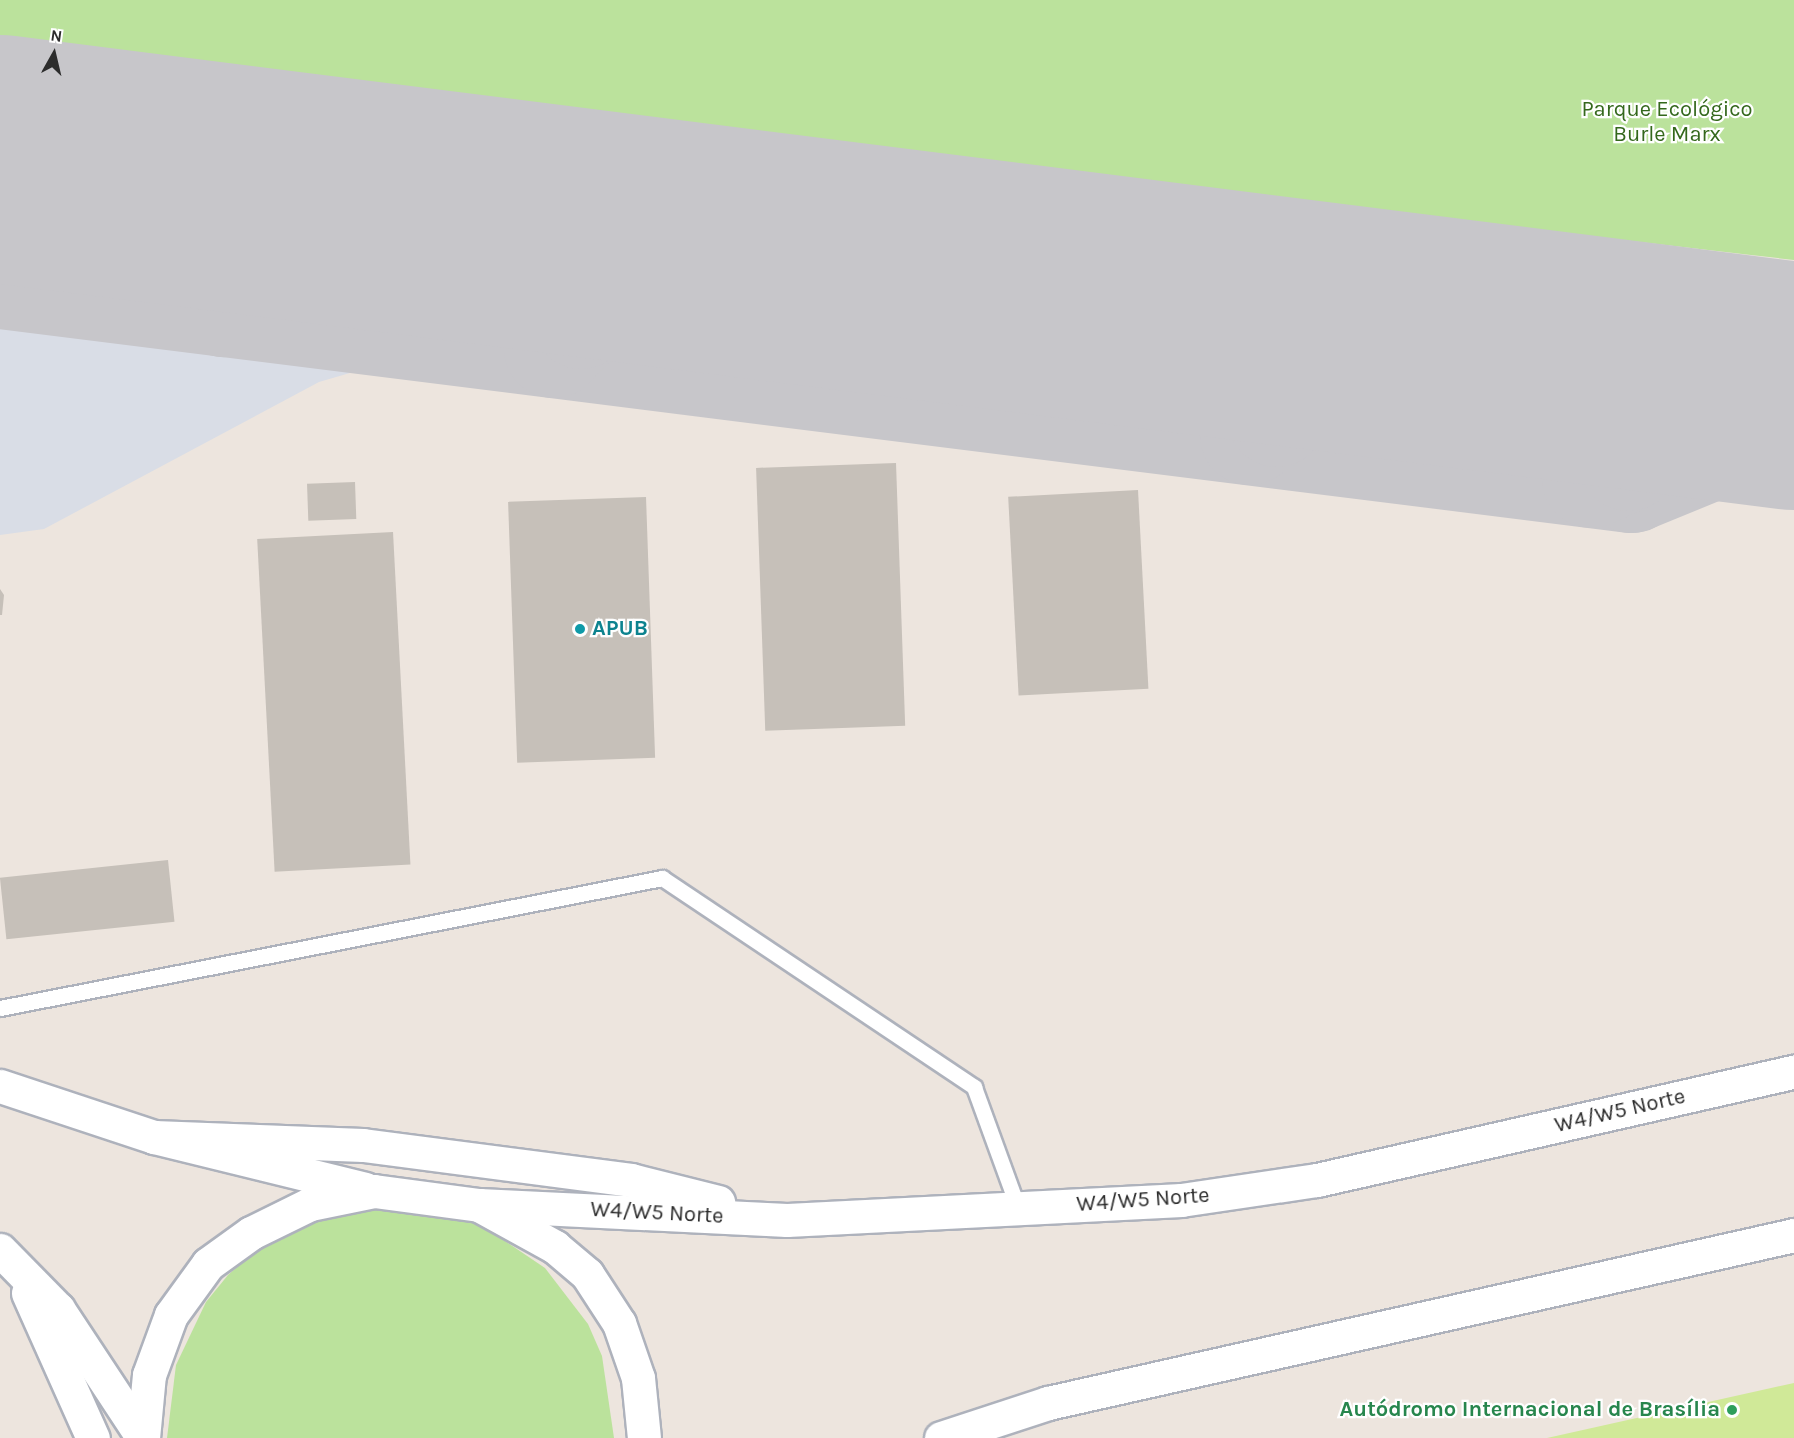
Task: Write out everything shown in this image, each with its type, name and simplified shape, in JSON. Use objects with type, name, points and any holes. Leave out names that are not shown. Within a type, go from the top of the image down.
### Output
[{"type":"main road","name":"W4/W5 Norte","points":[[374,1191],[479,1205],[787,1220],[1181,1200],[1317,1180],[1794,1072]]},
{"type":"main road","points":[[0,1086],[154,1137],[374,1191]]},
{"type":"main road","points":[[154,1137],[363,1145],[631,1180],[787,1220]]},
{"type":"main road","points":[[143,1438],[149,1375],[171,1316],[208,1264],[250,1233],[310,1204],[374,1191]]},
{"type":"main road","points":[[479,1205],[555,1247],[587,1274],[619,1323],[638,1378],[644,1438]]},
{"type":"main road","points":[[941,1438],[1048,1403],[1794,1235]]},
{"type":"main road","points":[[7,1257],[58,1309],[143,1438]]},
{"type":"main road","points":[[7,1257],[93,1438]]},
{"type":"lane","points":[[0,1008],[662,878],[974,1087],[1018,1208]]},
{"type":"shaded area","points":[[0,279],[515,343],[415,354],[319,382],[44,529],[0,535]]},
{"type":"green space","name":"Parque Ecológico Burle Marx","points":[[0,0],[1794,0],[1794,260],[0,51]]},
{"type":"green space","points":[[385,1207],[455,1216],[487,1229],[545,1268],[588,1324],[602,1356],[614,1438],[167,1438],[176,1365],[206,1302],[228,1275],[254,1252],[316,1219]]},
{"type":"green space","name":"Autódromo Internacional de Brasília","points":[[1794,1383],[1794,1438],[1547,1438]]},
{"type":"building","points":[[896,463],[905,726],[765,731],[756,468]]},
{"type":"building","points":[[355,482],[356,519],[308,521],[307,484]]},
{"type":"building","points":[[1138,490],[1148,689],[1019,696],[1008,497]]},
{"type":"building","name":"APUB","points":[[646,497],[655,758],[517,763],[508,502]]},
{"type":"building","points":[[393,532],[410,865],[275,872],[257,539]]},
{"type":"building","points":[[0,589],[4,595],[2,615],[0,615]]},
{"type":"building","points":[[168,860],[174,922],[6,939],[0,878]]},
{"type":"taxiway","points":[[0,178],[10,199],[0,254]]},
{"type":"taxiway","points":[[151,178],[223,307]]},
{"type":"taxiway","points":[[553,348],[581,319],[585,274],[556,229]]},
{"type":"taxiway","points":[[0,279],[1631,483],[1794,416]]},
{"type":"taxiway","points":[[1249,435],[1276,417],[1294,359],[1264,319]]},
{"type":"taxiway","points":[[1591,360],[1625,391],[1638,425],[1628,461],[1591,478]]},
{"type":"runway","points":[[0,159],[1794,386]]},
{"type":"place","name":"APUB","points":[[580,629]]},
{"type":"place","name":"Autódromo Internacional de Brasília","points":[[1732,1410]]}]
